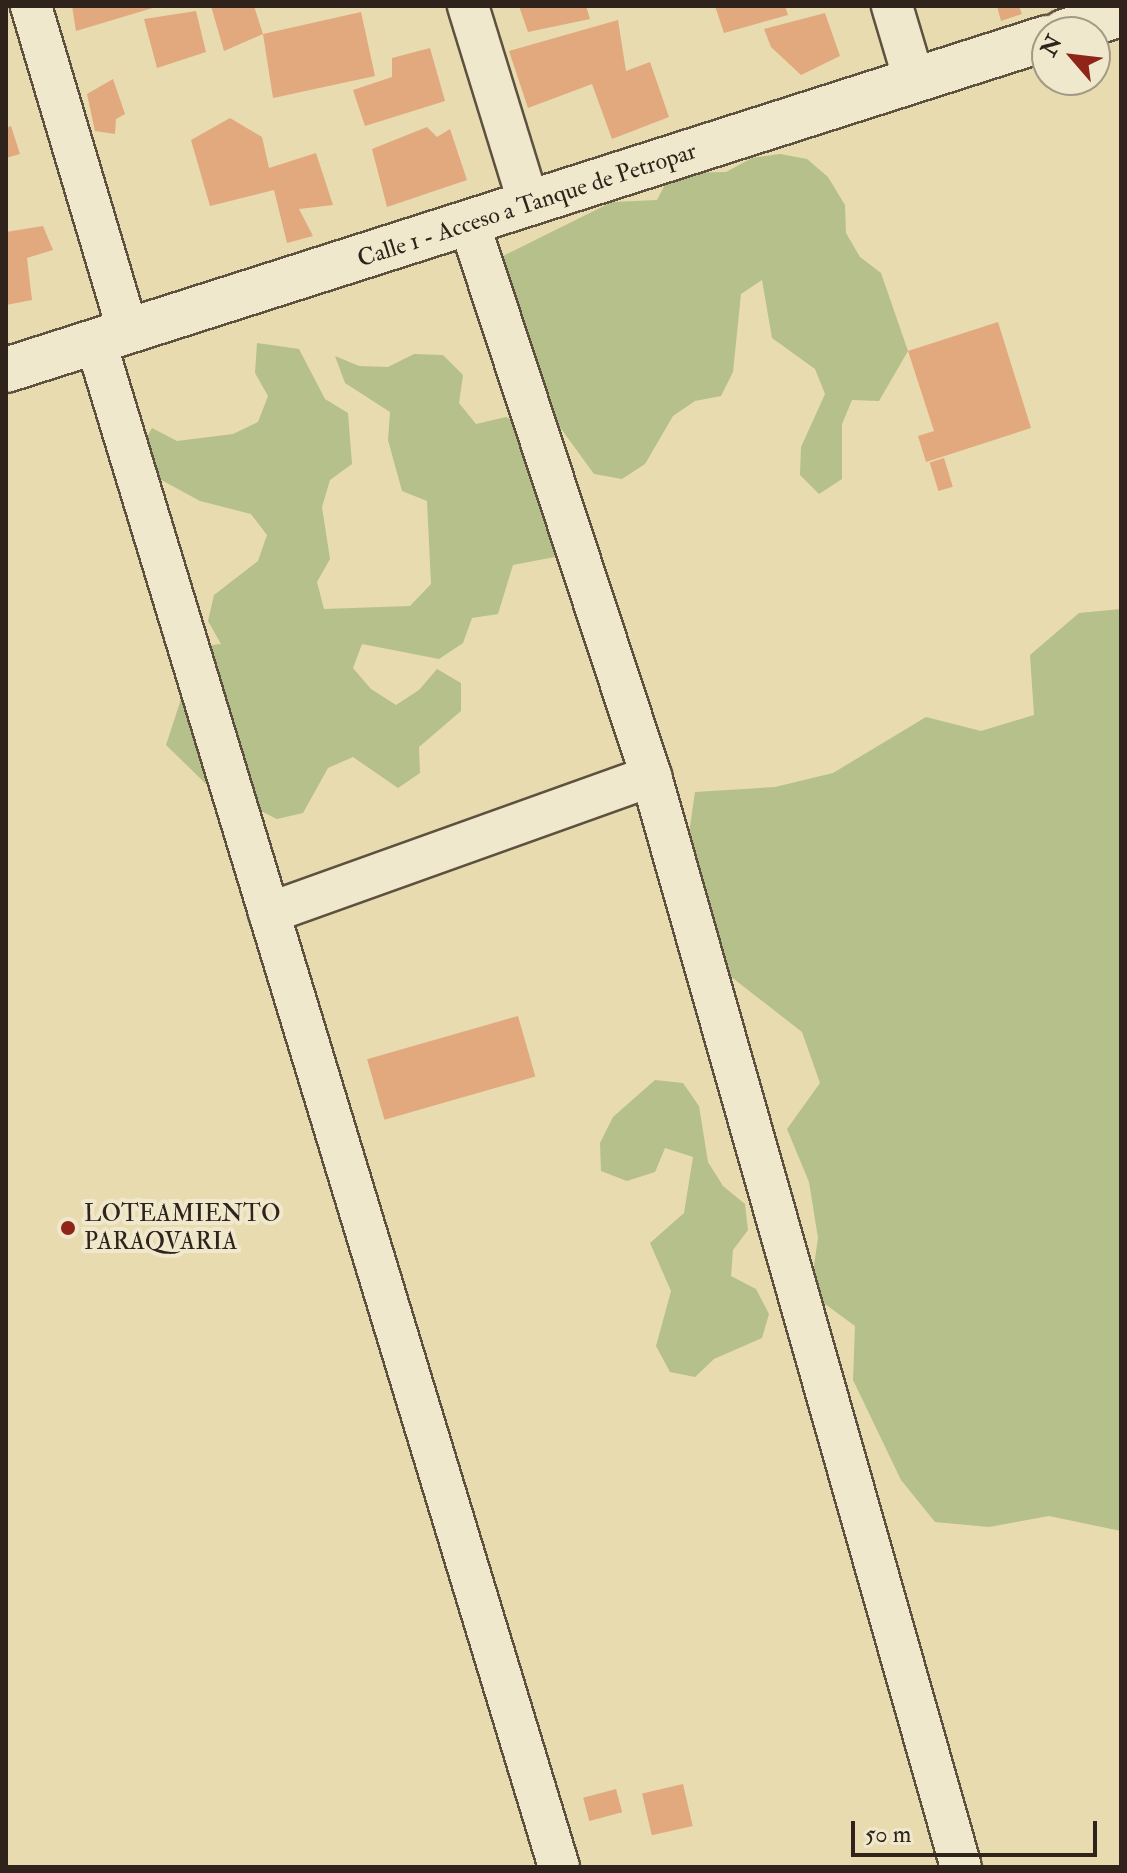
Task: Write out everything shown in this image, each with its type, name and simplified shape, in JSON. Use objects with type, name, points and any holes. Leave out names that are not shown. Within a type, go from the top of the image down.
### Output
[{"type":"street","points":[[31,6],[112,338],[269,913],[559,1867]]},
{"type":"street","points":[[468,6],[529,204]]},
{"type":"street","points":[[892,6],[914,80]]},
{"type":"street","name":"Calle 1 - Acceso a Tanque de Petropar","points":[[6,370],[1031,43]]},
{"type":"street","points":[[469,223],[651,776],[961,1867]]},
{"type":"street","points":[[269,913],[651,776]]},
{"type":"green space","points":[[780,154],[807,159],[828,177],[845,205],[846,233],[860,257],[881,273],[908,351],[879,401],[852,400],[842,424],[842,479],[819,494],[800,475],[801,447],[825,394],[815,369],[772,338],[762,280],[741,294],[733,372],[721,396],[695,401],[673,416],[645,464],[622,479],[594,474],[543,404],[490,283],[503,256],[612,202],[657,200],[671,173],[726,172],[752,158]]},
{"type":"green space","points":[[257,343],[299,349],[325,399],[348,413],[352,464],[330,480],[322,507],[330,559],[317,582],[324,609],[410,606],[431,584],[427,501],[402,491],[388,440],[390,412],[345,383],[335,356],[359,366],[388,367],[414,354],[443,355],[463,375],[459,403],[476,424],[506,417],[532,430],[565,555],[513,565],[498,614],[472,618],[463,643],[439,659],[362,644],[353,668],[371,689],[396,705],[419,690],[437,669],[461,683],[461,711],[419,747],[420,773],[398,788],[353,757],[328,768],[303,813],[277,819],[205,783],[166,745],[185,687],[171,663],[193,647],[221,644],[208,621],[214,595],[258,561],[267,535],[251,514],[200,501],[154,476],[138,453],[152,428],[177,441],[233,434],[258,422],[268,396],[255,373]]},
{"type":"green space","points":[[1121,609],[1121,1531],[1049,1516],[989,1527],[935,1522],[901,1480],[853,1380],[855,1326],[810,1293],[818,1238],[809,1182],[787,1129],[820,1083],[802,1032],[716,965],[686,854],[695,792],[775,787],[833,773],[926,717],[981,731],[1034,715],[1030,655],[1079,613]]},
{"type":"green space","points":[[655,1080],[683,1083],[699,1106],[708,1162],[723,1186],[745,1204],[748,1230],[733,1250],[731,1276],[756,1289],[769,1314],[762,1338],[714,1359],[695,1377],[670,1372],[656,1346],[671,1291],[650,1243],[684,1213],[693,1157],[665,1148],[655,1172],[627,1181],[601,1171],[600,1143],[613,1117]]},
{"type":"building","points":[[72,6],[156,6],[156,7],[76,31]]},
{"type":"building","points":[[211,6],[254,6],[263,34],[224,51]]},
{"type":"building","points":[[519,6],[586,6],[590,19],[528,32]]},
{"type":"building","points":[[715,6],[785,6],[788,15],[724,33]]},
{"type":"building","points":[[997,6],[1019,6],[1022,14],[1001,21]]},
{"type":"building","points":[[196,11],[206,52],[157,68],[144,19]]},
{"type":"building","points":[[361,12],[375,76],[273,98],[263,34]]},
{"type":"building","points":[[825,13],[840,56],[801,75],[771,47],[764,29]]},
{"type":"building","points":[[618,20],[626,71],[650,62],[669,117],[612,139],[592,84],[528,108],[509,51]]},
{"type":"building","points":[[430,48],[445,101],[365,126],[353,90],[392,77],[392,58]]},
{"type":"building","points":[[113,79],[125,114],[116,119],[115,134],[95,131],[87,94]]},
{"type":"building","points":[[230,118],[262,137],[269,168],[316,153],[333,205],[299,209],[313,236],[287,243],[274,190],[210,206],[191,140]]},
{"type":"building","points":[[11,126],[20,154],[6,158],[6,128]]},
{"type":"building","points":[[427,127],[437,137],[450,129],[467,180],[387,207],[372,149]]},
{"type":"building","points":[[43,226],[53,250],[27,258],[32,300],[6,305],[6,232]]},
{"type":"building","points":[[998,322],[1031,428],[926,462],[918,436],[934,431],[908,351]]},
{"type":"building","points":[[944,458],[953,487],[938,491],[930,462]]},
{"type":"building","points":[[518,1016],[535,1077],[384,1120],[367,1059]]},
{"type":"building","points":[[683,1784],[693,1826],[652,1835],[642,1793]]},
{"type":"building","points":[[616,1789],[622,1812],[589,1821],[583,1798]]},
{"type":"place","name":"LOTEAMIENTO PARAQVARIA","points":[[68,1228]]}]
